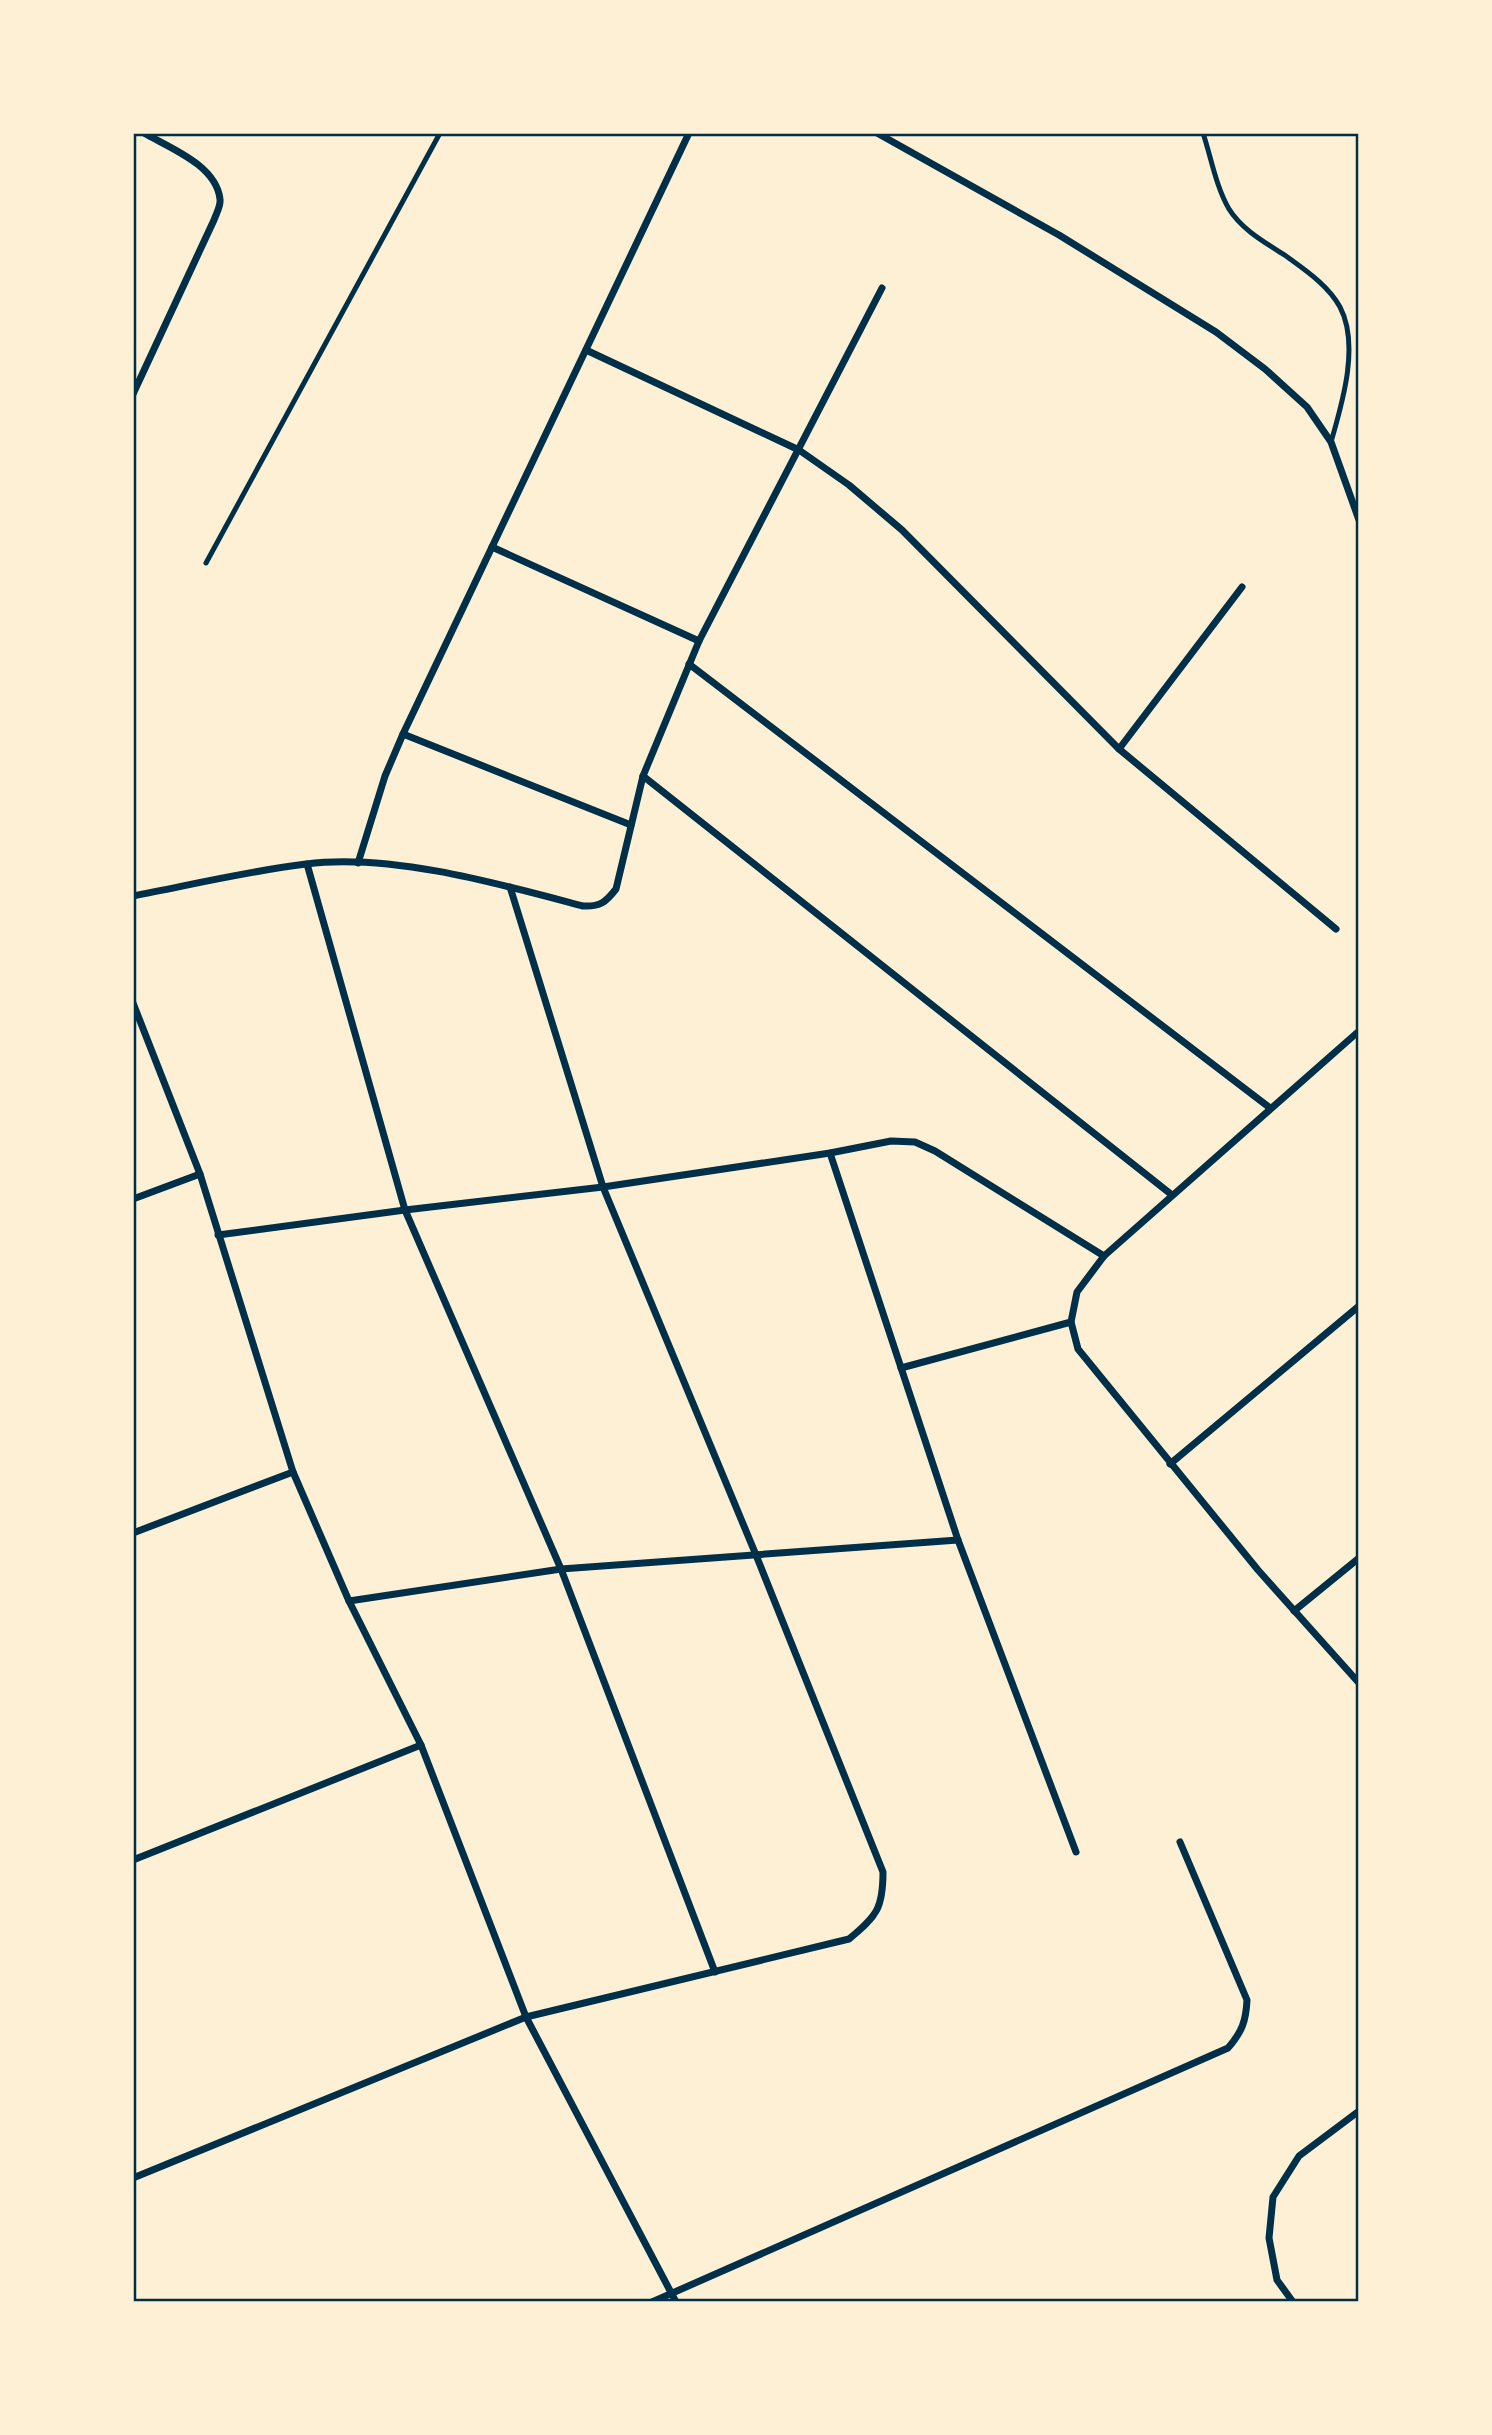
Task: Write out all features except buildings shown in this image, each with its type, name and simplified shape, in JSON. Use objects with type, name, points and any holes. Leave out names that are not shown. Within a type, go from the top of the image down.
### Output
[{"type":"street","points":[[133,394],[214,220],[220,201],[214,182],[201,167],[144,133]]},
{"type":"street","points":[[358,863],[385,776],[403,734],[689,133]]},
{"type":"street","points":[[877,133],[1059,235],[1216,332],[1265,369],[1307,407],[1331,442],[1358,514]]},
{"type":"street","points":[[133,896],[307,864],[358,863],[429,870],[583,906],[596,906],[607,901],[616,889],[643,776],[699,640],[882,288]]},
{"type":"street","points":[[586,350],[799,450],[849,485],[902,530],[1119,749],[1336,929]]},
{"type":"street","points":[[492,547],[699,640]]},
{"type":"street","points":[[1119,749],[1242,586]]},
{"type":"street","points":[[689,664],[1270,1108]]},
{"type":"street","points":[[403,734],[631,825]]},
{"type":"street","points":[[643,776],[1172,1195]]},
{"type":"street","points":[[307,864],[405,1210],[561,1569],[715,1972]]},
{"type":"street","points":[[133,2178],[526,2017],[849,1939],[867,1923],[883,1898],[883,1872],[756,1555],[603,1187],[510,887]]},
{"type":"street","points":[[133,1003],[200,1174],[293,1472],[349,1601],[421,1745],[526,2017],[674,2298]]},
{"type":"street","points":[[1359,1031],[1104,1256],[1077,1292],[1071,1322],[1079,1349],[1170,1464],[1294,1611],[1359,1683]]},
{"type":"street","points":[[219,1235],[603,1187],[830,1153],[891,1141],[915,1142],[935,1151],[1104,1256]]},
{"type":"street","points":[[830,1153],[958,1540],[1076,1852]]},
{"type":"street","points":[[133,1199],[200,1174]]},
{"type":"street","points":[[1170,1464],[1359,1306]]},
{"type":"street","points":[[901,1368],[1071,1322]]},
{"type":"street","points":[[133,1534],[293,1472]]},
{"type":"street","points":[[349,1601],[561,1569],[958,1540]]},
{"type":"street","points":[[1294,1611],[1359,1558]]},
{"type":"street","points":[[133,1860],[421,1745]]},
{"type":"street","points":[[652,2302],[674,2298],[1228,2048],[1242,2032],[1247,2017],[1247,2000],[1180,1842]]},
{"type":"street","points":[[1293,2302],[1277,2280],[1269,2238],[1273,2197],[1299,2156],[1359,2112]]},
{"type":"lane","points":[[206,563],[440,133]]},
{"type":"lane","points":[[1203,133],[1229,209],[1246,229],[1300,266],[1325,288],[1341,308],[1348,338],[1349,370],[1331,442]]}]
